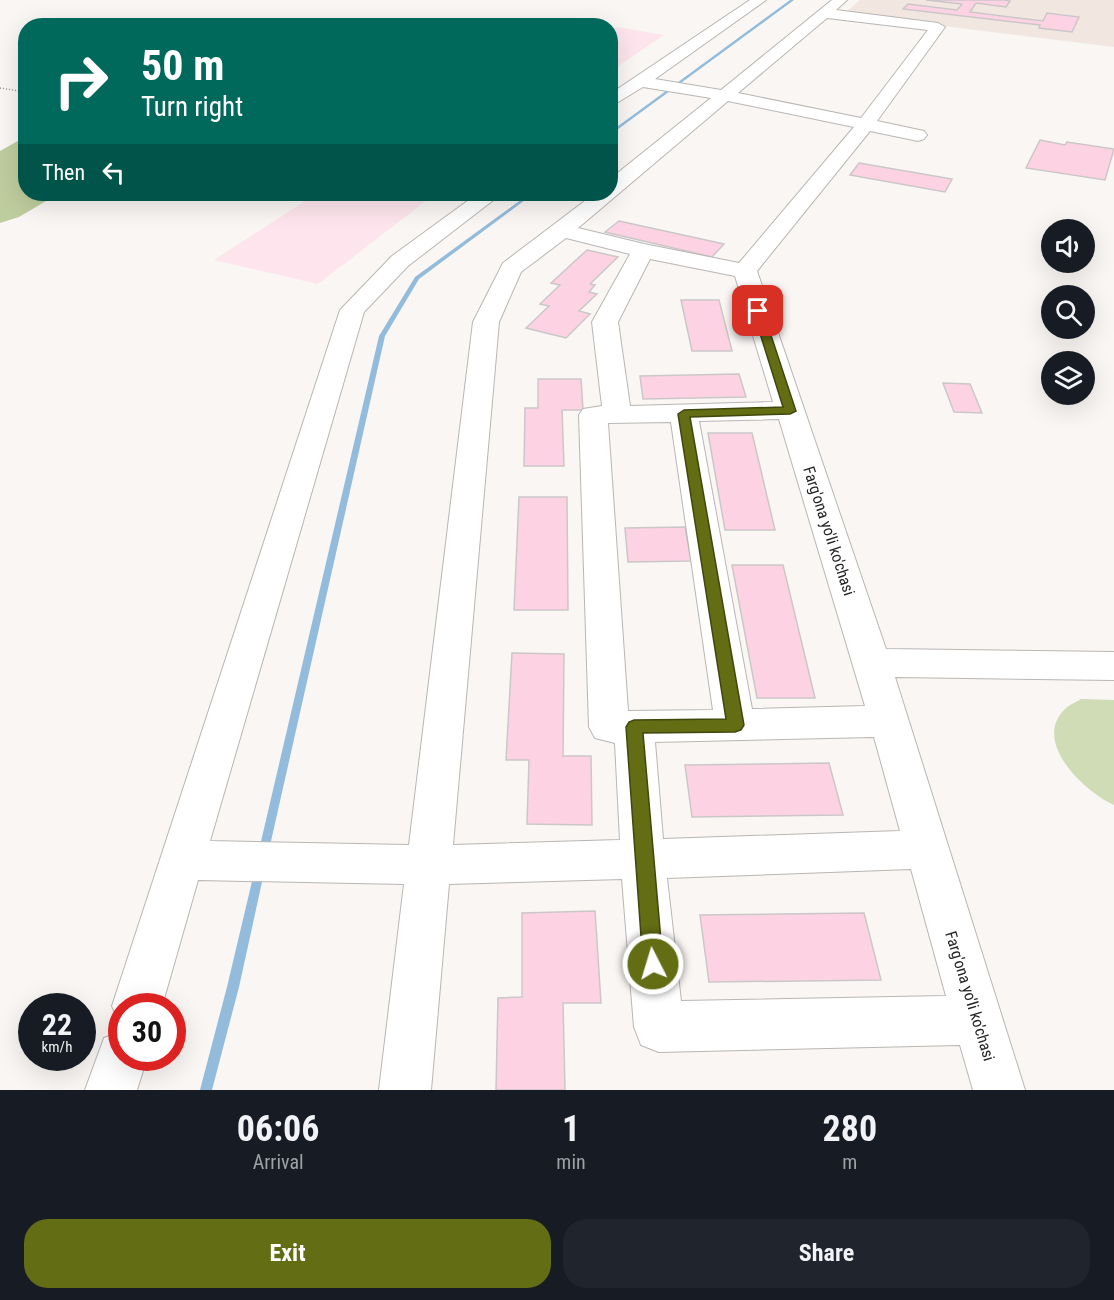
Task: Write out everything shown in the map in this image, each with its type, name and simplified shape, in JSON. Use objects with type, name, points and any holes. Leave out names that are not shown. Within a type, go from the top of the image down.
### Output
[{"type":"street","points":[[618,96],[759,0]]},
{"type":"street","points":[[618,183],[840,0]]},
{"type":"street","points":[[562,230],[643,251],[745,271],[866,124],[938,27],[824,13]]},
{"type":"street","points":[[638,81],[723,95],[918,135]]},
{"type":"street","points":[[141,993],[352,310],[400,261],[480,201]]},
{"type":"street","points":[[405,1090],[486,322],[511,268],[597,201]]},
{"type":"street","points":[[616,414],[605,322],[643,251]]},
{"type":"street","name":"Farg'ona yo'li ko'chasi","points":[[745,271],[872,663],[925,849],[999,1090]]},
{"type":"street","points":[[790,411],[593,415],[609,727],[888,721]]},
{"type":"street","points":[[684,414],[735,725]]},
{"type":"street","points":[[872,663],[1114,666]]},
{"type":"street","points":[[634,727],[659,1027],[978,1020]]},
{"type":"street","points":[[184,860],[428,865],[925,849]]},
{"type":"street","points":[[111,1090],[117,1071]]},
{"type":"path","points":[[0,88],[18,91]]},
{"type":"shaded area","points":[[860,0],[1114,0],[1114,47],[844,14]]},
{"type":"shaded area","points":[[618,27],[664,35],[618,66]]},
{"type":"shaded area","points":[[305,201],[426,201],[318,284],[214,260]]},
{"type":"green space","points":[[18,141],[18,201],[46,201],[19,217],[0,223],[0,151]]},
{"type":"green space","points":[[1081,699],[1114,700],[1114,805],[1089,789],[1077,778],[1058,750],[1054,736],[1056,722],[1065,709]]},
{"type":"building","points":[[926,0],[1004,0],[1010,1],[1006,7],[976,3],[970,12],[1043,21],[1047,13],[1079,17],[1072,32],[1039,28],[1040,25],[903,9],[908,4],[957,10],[962,4]]},
{"type":"building","points":[[1040,140],[1065,145],[1067,142],[1114,149],[1105,180],[1026,168]]},
{"type":"building","points":[[859,163],[952,179],[945,192],[850,175]]},
{"type":"building","points":[[619,221],[724,244],[712,257],[605,232]]},
{"type":"building","points":[[587,250],[618,257],[590,284],[595,285],[589,292],[597,294],[579,311],[590,314],[566,338],[526,328],[549,306],[540,304],[560,285],[551,283]]},
{"type":"building","points":[[681,300],[719,300],[732,351],[692,351]]},
{"type":"building","points":[[739,374],[746,397],[643,399],[640,376]]},
{"type":"building","points":[[538,379],[581,379],[583,410],[562,410],[564,466],[524,466],[525,408],[538,408]]},
{"type":"building","points":[[943,383],[970,384],[982,413],[954,412]]},
{"type":"building","points":[[708,433],[752,433],[775,530],[725,530]]},
{"type":"building","points":[[519,497],[567,497],[568,610],[514,610]]},
{"type":"building","points":[[685,527],[691,561],[628,562],[625,528]]},
{"type":"building","points":[[732,565],[783,565],[815,698],[757,698]]},
{"type":"building","points":[[512,653],[564,654],[563,756],[591,756],[592,825],[527,824],[529,760],[506,760]]},
{"type":"building","points":[[829,763],[843,815],[692,817],[685,765]]},
{"type":"building","points":[[595,911],[601,1003],[563,1003],[565,1090],[496,1090],[498,998],[522,997],[522,913]]},
{"type":"building","points":[[864,913],[881,980],[709,982],[700,915]]},
{"type":"waterway","points":[[618,128],[792,0]]},
{"type":"waterway","points":[[264,850],[382,336],[417,278],[522,201]]},
{"type":"waterway","points":[[206,1090],[259,873]]},
{"type":"route","points":[[653,964],[634,727],[735,725],[684,414],[790,411],[758,311]]}]
